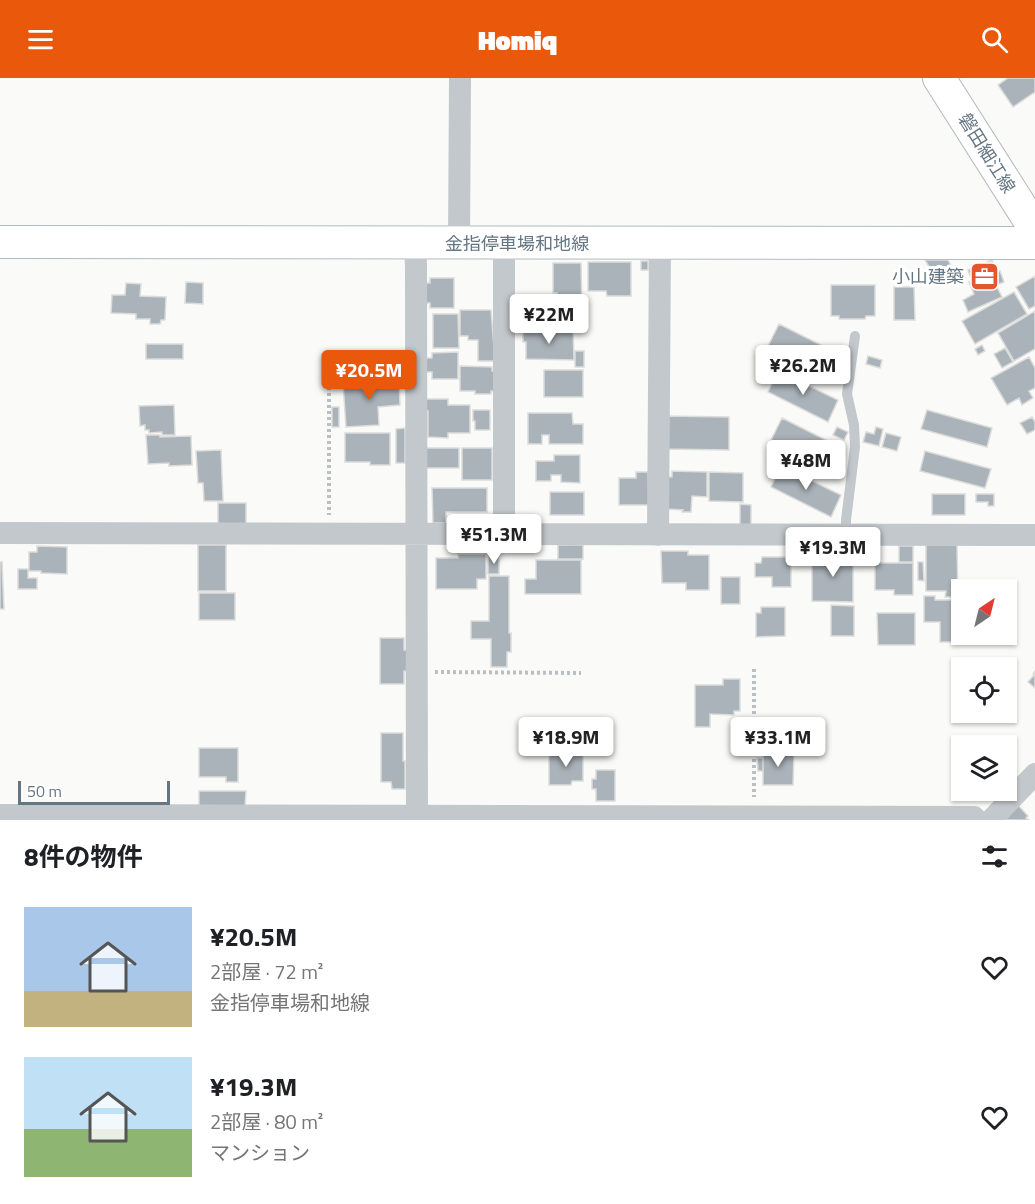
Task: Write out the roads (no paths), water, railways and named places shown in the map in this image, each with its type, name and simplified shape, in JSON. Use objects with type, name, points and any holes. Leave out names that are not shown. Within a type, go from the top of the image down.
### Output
[{"type":"main road","name":"磐田細江線","points":[[939,78],[1035,229]]},
{"type":"main road","name":"金指停車場和地線","points":[[0,242],[1035,243]]},
{"type":"street","points":[[459,243],[460,78]]},
{"type":"street","points":[[415,242],[417,818]]},
{"type":"street","points":[[504,243],[504,534]]},
{"type":"street","points":[[658,535],[660,243]]},
{"type":"street","points":[[0,533],[1035,535]]},
{"type":"street","points":[[991,820],[1035,774]]},
{"type":"street","points":[[0,815],[417,818],[974,817],[978,820]]},
{"type":"lane","points":[[846,535],[855,447],[854,425],[847,394],[855,336]]},
{"type":"place","name":"小山建築","points":[[985,276]]}]
